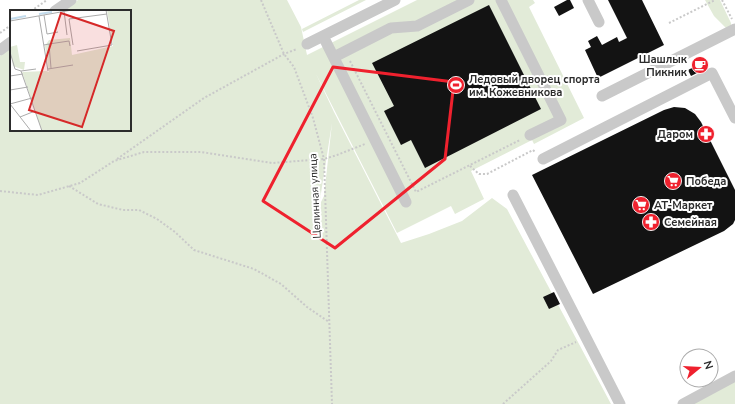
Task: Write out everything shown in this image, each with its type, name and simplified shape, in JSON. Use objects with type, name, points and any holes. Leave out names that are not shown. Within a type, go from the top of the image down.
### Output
[{"type":"street","points":[[56,10],[71,0]]},
{"type":"street","points":[[307,44],[395,0]]},
{"type":"street","points":[[334,57],[391,28],[417,26],[469,0]]},
{"type":"street","points":[[501,0],[561,120],[530,135]]},
{"type":"street","points":[[588,0],[599,22]]},
{"type":"street","points":[[602,96],[735,29]]},
{"type":"street","points":[[323,36],[406,202]]},
{"type":"street","points":[[543,159],[712,73],[735,118]]},
{"type":"street","points":[[513,194],[620,404]]},
{"type":"street","points":[[683,404],[735,376]]},
{"type":"path","points":[[32,10],[46,0]]},
{"type":"path","name":"Целинная улица","points":[[261,0],[284,54],[294,67],[313,118],[324,159],[332,404]]},
{"type":"path","points":[[669,23],[715,0]]},
{"type":"path","points":[[722,0],[735,25]]},
{"type":"path","points":[[0,33],[10,26]]},
{"type":"path","points":[[345,51],[416,192],[530,135]]},
{"type":"path","points":[[0,191],[38,195],[80,183],[204,98],[284,54]]},
{"type":"path","points":[[114,161],[144,152],[201,152],[272,163],[324,159],[338,155],[375,139]]},
{"type":"path","points":[[470,166],[479,174],[487,174],[533,150],[543,159]]},
{"type":"path","points":[[69,186],[98,204],[123,210],[139,210],[157,219],[176,232],[194,250],[254,269],[281,284],[307,307],[329,322]]},
{"type":"path","points":[[503,404],[551,361],[558,350],[586,337]]},
{"type":"highlighted area","points":[[333,67],[454,82],[445,159],[335,248],[263,201]]},
{"type":"green space","points":[[78,0],[287,0],[301,27],[307,55],[417,0],[533,0],[535,3],[529,7],[584,118],[534,144],[532,140],[471,171],[484,199],[455,214],[451,206],[397,233],[316,74],[401,243],[462,221],[492,198],[507,209],[611,404],[0,404],[0,56],[10,49],[10,131],[131,131],[131,10],[64,10]],"holes":[[[332,123],[324,196],[319,206]]]},
{"type":"green space","points":[[359,0],[366,0],[303,32],[302,29]]},
{"type":"green space","points":[[705,0],[720,0],[731,26],[727,29],[714,16]]},
{"type":"green space","points":[[735,381],[735,404],[691,404]]},
{"type":"building","points":[[567,0],[570,0],[574,8],[559,16],[554,7]]},
{"type":"building","points":[[608,0],[642,0],[664,45],[598,78],[585,50],[591,47],[588,41],[597,36],[602,45],[617,37],[619,42],[627,38]]},
{"type":"building","name":"Ледовый дворец спорта им. Кожевникова","points":[[489,5],[541,109],[425,168],[411,140],[401,145],[384,111],[394,106],[372,63]]},
{"type":"building","points":[[704,62],[707,68],[691,76],[688,70]]},
{"type":"building","name":"АТ-Маркет","points":[[674,107],[685,108],[695,114],[701,122],[735,190],[735,220],[733,224],[724,231],[593,294],[532,175],[664,110]]},
{"type":"building","points":[[554,292],[560,304],[549,309],[543,297]]},
{"type":"place","name":"Шашлык Пикник","points":[[700,65]]},
{"type":"place","name":"Ледовый дворец спорта им. Кожевникова","points":[[456,85]]},
{"type":"place","name":"Даром","points":[[706,134]]},
{"type":"place","name":"Победа","points":[[673,181]]},
{"type":"place","name":"АТ-Маркет","points":[[641,205]]},
{"type":"place","name":"Семейная","points":[[651,222]]}]
